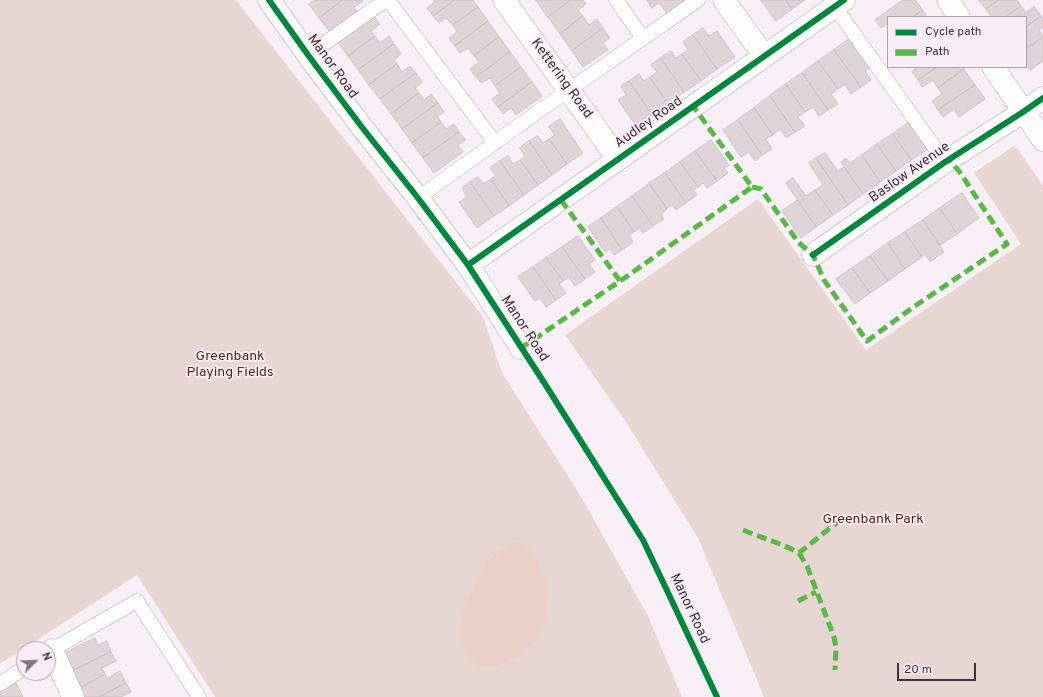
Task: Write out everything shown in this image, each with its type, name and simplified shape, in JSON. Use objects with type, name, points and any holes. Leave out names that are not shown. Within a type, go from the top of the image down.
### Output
[{"type":"street","name":"Manor Road","points":[[269,0],[361,126],[418,198],[468,265],[522,348]]},
{"type":"street","name":"Kettering Road","points":[[504,0],[618,159]]},
{"type":"street","points":[[724,0],[764,56]]},
{"type":"street","points":[[948,0],[958,16]]},
{"type":"street","name":"Audley Road","points":[[468,265],[839,3]]},
{"type":"street","points":[[994,68],[1043,140]]},
{"type":"street","name":"Baslow Avenue","points":[[812,255],[945,162],[1043,98]]},
{"type":"street","points":[[56,663],[73,697]]},
{"type":"lane","points":[[308,55],[387,0],[495,143]]},
{"type":"lane","points":[[616,0],[643,38]]},
{"type":"lane","points":[[418,198],[698,0]]},
{"type":"lane","points":[[839,3],[945,162]]},
{"type":"lane","points":[[56,648],[137,601],[199,697]]},
{"type":"lane","points":[[0,684],[16,673]]},
{"type":"green space","name":"Greenbank Playing Fields","points":[[0,0],[236,0],[483,317],[502,373],[580,495],[648,616],[682,697],[215,697],[137,575],[35,641],[16,641],[16,654],[0,664]]},
{"type":"green space","name":"Greenbank Park","points":[[1015,145],[1043,186],[1043,697],[764,697],[698,538],[626,422],[565,335],[758,199],[866,350],[1021,244],[974,173]]},
{"type":"shaded area","points":[[520,542],[533,554],[547,586],[546,618],[534,641],[515,658],[494,667],[481,667],[469,658],[460,637],[462,614],[474,584],[488,561],[510,544]]},
{"type":"building","points":[[315,0],[343,0],[319,18],[309,4]]},
{"type":"building","points":[[343,0],[363,1],[354,7],[358,13],[331,33],[319,18]]},
{"type":"building","points":[[434,0],[455,0],[433,16],[427,8],[435,2]]},
{"type":"building","points":[[455,0],[473,0],[478,7],[453,25],[446,18],[439,23],[433,16]]},
{"type":"building","points":[[536,0],[571,0],[548,17]]},
{"type":"building","points":[[571,0],[583,0],[586,4],[578,10],[583,16],[560,34],[548,17]]},
{"type":"building","points":[[647,0],[691,0],[669,16],[659,3],[652,8]]},
{"type":"building","points":[[761,0],[786,0],[792,9],[776,21]]},
{"type":"building","points":[[786,0],[805,0],[792,9]]},
{"type":"building","points":[[903,0],[915,0],[923,10],[914,16],[887,16],[887,24],[881,28],[875,20]]},
{"type":"building","points":[[979,0],[999,0],[986,9]]},
{"type":"building","points":[[999,0],[1017,0],[1021,6],[1007,16],[990,16],[986,9]]},
{"type":"building","points":[[1021,6],[1026,13],[1034,6],[1041,16],[1027,26],[1027,16],[1007,16]]},
{"type":"building","points":[[478,7],[488,21],[455,46],[449,38],[457,32],[453,25]]},
{"type":"building","points":[[923,10],[926,16],[914,16]]},
{"type":"building","points":[[372,14],[380,24],[371,31],[375,36],[348,56],[337,41]]},
{"type":"building","points":[[583,16],[589,25],[597,19],[603,28],[572,51],[560,34]]},
{"type":"building","points":[[1041,16],[1043,19],[1043,27],[1039,30],[1043,37],[1027,48],[1027,26]]},
{"type":"building","points":[[488,21],[499,37],[474,56],[468,48],[460,53],[455,46]]},
{"type":"building","points":[[603,28],[610,38],[603,43],[608,50],[583,67],[572,51]]},
{"type":"building","points":[[703,28],[709,36],[717,31],[735,57],[717,69],[693,35]]},
{"type":"building","points":[[693,35],[717,69],[701,81],[682,54],[688,50],[683,42]]},
{"type":"building","points":[[375,36],[380,43],[389,36],[394,44],[358,70],[348,56]]},
{"type":"building","points":[[499,37],[510,52],[476,77],[470,69],[479,62],[474,56]]},
{"type":"building","points":[[852,37],[872,66],[865,71],[871,80],[861,87],[834,50]]},
{"type":"building","points":[[1043,37],[1043,61],[1030,70],[1027,66],[1027,48]]},
{"type":"building","points":[[394,44],[401,54],[394,60],[397,64],[369,85],[358,70]]},
{"type":"building","points":[[834,50],[861,87],[851,94],[845,84],[838,89],[818,61]]},
{"type":"building","points":[[671,51],[676,58],[682,54],[701,81],[684,92],[661,58]]},
{"type":"building","points":[[510,52],[521,67],[495,86],[490,78],[481,83],[476,77]]},
{"type":"building","points":[[661,58],[684,92],[668,104],[650,77],[657,72],[651,65]]},
{"type":"building","points":[[818,61],[838,89],[831,94],[838,104],[828,110],[802,73]]},
{"type":"building","points":[[397,64],[402,72],[410,66],[416,73],[380,99],[369,85]]},
{"type":"building","points":[[521,67],[532,82],[498,107],[492,99],[500,93],[495,86]]},
{"type":"building","points":[[917,68],[936,68],[918,80],[912,72]]},
{"type":"building","points":[[936,68],[964,69],[938,88],[933,80],[922,87],[918,80]]},
{"type":"building","points":[[964,69],[975,85],[938,110],[932,101],[942,94],[938,88]]},
{"type":"building","points":[[416,73],[422,82],[415,88],[419,93],[391,114],[380,99]]},
{"type":"building","points":[[802,73],[828,110],[819,116],[813,107],[805,112],[786,84]]},
{"type":"building","points":[[639,74],[644,81],[650,77],[668,104],[652,115],[629,81]]},
{"type":"building","points":[[629,81],[652,115],[636,126],[618,100],[626,95],[621,86]]},
{"type":"building","points":[[532,82],[542,96],[516,115],[511,108],[503,114],[498,107]]},
{"type":"building","points":[[786,84],[805,112],[798,117],[805,126],[795,132],[770,96]]},
{"type":"building","points":[[975,85],[985,99],[959,117],[954,109],[943,117],[938,110]]},
{"type":"building","points":[[419,93],[424,100],[431,94],[438,103],[402,129],[391,114]]},
{"type":"building","points":[[770,96],[795,132],[786,138],[780,129],[773,135],[754,108]]},
{"type":"building","points":[[438,103],[444,112],[437,117],[441,122],[412,143],[402,129]]},
{"type":"building","points":[[754,108],[773,135],[766,139],[772,149],[762,155],[738,120]]},
{"type":"building","points":[[560,119],[583,153],[567,164],[549,139],[555,135],[549,127]]},
{"type":"building","points":[[738,120],[762,155],[755,161],[749,152],[741,157],[723,130]]},
{"type":"building","points":[[911,121],[930,148],[911,160],[893,134]]},
{"type":"building","points":[[441,122],[446,129],[454,124],[459,132],[423,158],[412,143]]},
{"type":"building","points":[[459,132],[466,140],[458,145],[463,152],[434,173],[423,158]]},
{"type":"building","points":[[893,134],[911,160],[896,171],[877,144]]},
{"type":"building","points":[[538,136],[543,143],[549,139],[567,164],[552,175],[529,141]]},
{"type":"building","points":[[711,140],[729,165],[724,168],[728,173],[717,181],[695,151]]},
{"type":"building","points":[[529,141],[552,175],[538,185],[520,160],[525,156],[520,148]]},
{"type":"building","points":[[877,144],[896,171],[880,182],[862,155]]},
{"type":"building","points":[[695,151],[717,181],[707,188],[703,183],[698,187],[680,162]]},
{"type":"building","points":[[825,153],[838,171],[844,167],[863,194],[848,205],[816,158]]},
{"type":"building","points":[[862,155],[880,182],[863,194],[841,162],[846,158],[850,163]]},
{"type":"building","points":[[508,156],[513,164],[520,160],[538,185],[524,195],[500,161]]},
{"type":"building","points":[[816,158],[848,205],[833,215],[815,190],[823,185],[809,163]]},
{"type":"building","points":[[500,161],[524,195],[509,206],[491,179],[496,176],[490,168]]},
{"type":"building","points":[[680,162],[698,187],[693,190],[697,195],[686,203],[665,173]]},
{"type":"building","points":[[665,173],[686,203],[676,210],[672,205],[667,208],[649,183]]},
{"type":"building","points":[[478,177],[484,184],[491,179],[509,206],[494,216],[470,182]]},
{"type":"building","points":[[793,178],[806,196],[815,190],[833,215],[816,227],[786,183]]},
{"type":"building","points":[[470,182],[494,216],[477,228],[459,202],[467,197],[462,188]]},
{"type":"building","points":[[649,184],[667,209],[661,214],[664,219],[653,226],[632,196]]},
{"type":"building","points":[[962,193],[979,218],[957,234],[940,208]]},
{"type":"building","points":[[632,196],[653,226],[643,233],[639,228],[634,232],[617,207]]},
{"type":"building","points":[[798,200],[816,227],[801,238],[782,211]]},
{"type":"building","points":[[617,207],[634,232],[629,235],[633,242],[622,250],[601,218]]},
{"type":"building","points":[[940,208],[957,234],[940,245],[923,220]]},
{"type":"building","points":[[601,218],[622,250],[614,255],[610,249],[605,252],[588,227]]},
{"type":"building","points":[[923,220],[944,252],[930,262],[925,254],[922,257],[905,232]]},
{"type":"building","points":[[905,232],[922,257],[905,269],[888,243]]},
{"type":"building","points":[[578,236],[595,260],[589,264],[595,272],[585,279],[562,247]]},
{"type":"building","points":[[888,243],[905,269],[888,281],[870,256]]},
{"type":"building","points":[[562,247],[585,279],[575,286],[569,277],[563,281],[546,258]]},
{"type":"building","points":[[870,256],[888,281],[870,293],[852,268]]},
{"type":"building","points":[[546,258],[563,281],[559,284],[566,293],[556,300],[533,267]]},
{"type":"building","points":[[533,267],[556,300],[546,307],[540,298],[535,301],[518,277]]},
{"type":"building","points":[[852,268],[870,293],[855,304],[836,279]]},
{"type":"building","points":[[95,638],[98,645],[107,641],[111,652],[70,672],[61,655]]},
{"type":"building","points":[[111,652],[116,661],[102,668],[105,674],[79,688],[70,672]]},
{"type":"building","points":[[120,671],[126,683],[99,697],[84,697],[79,688],[105,674],[107,678]]},
{"type":"building","points":[[16,683],[23,697],[0,697],[0,691]]},
{"type":"building","points":[[126,683],[131,692],[121,697],[99,697]]},
{"type":"marked path","points":[[521,348],[626,277],[752,187],[693,106]]},
{"type":"marked path","points":[[752,187],[761,189],[798,242],[813,255],[824,280],[867,341],[912,308],[1007,244],[959,171],[949,160]]},
{"type":"marked path","points":[[561,200],[620,281]]},
{"type":"marked path","points":[[743,530],[778,543],[799,553],[840,520]]},
{"type":"marked path","points":[[799,553],[807,566],[834,637],[836,648],[835,670]]},
{"type":"marked path","points":[[798,601],[816,592]]},
{"type":"cycle path","points":[[269,0],[361,126],[418,198],[468,265],[545,384],[643,540],[717,697]]},
{"type":"cycle path","points":[[468,265],[844,0]]},
{"type":"cycle path","points":[[813,255],[945,162],[1043,98]]}]
